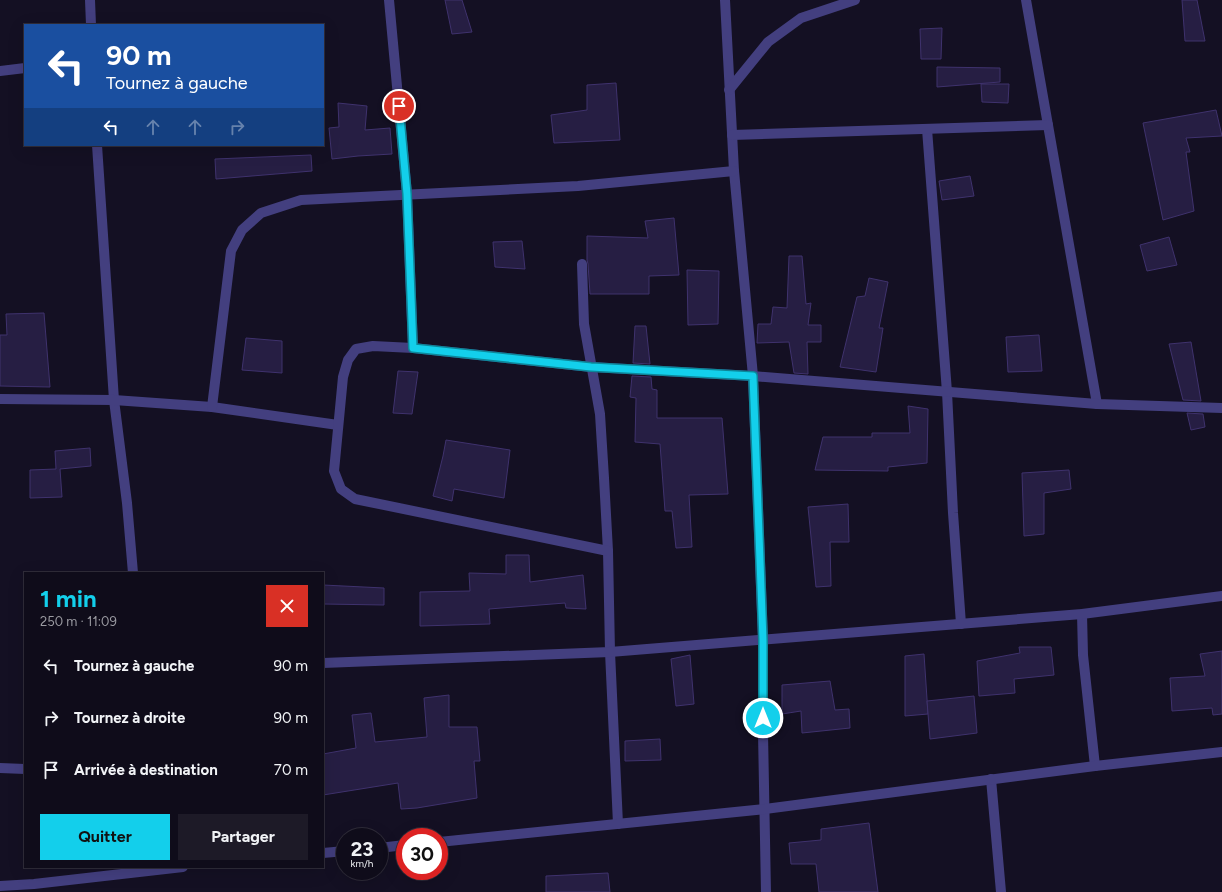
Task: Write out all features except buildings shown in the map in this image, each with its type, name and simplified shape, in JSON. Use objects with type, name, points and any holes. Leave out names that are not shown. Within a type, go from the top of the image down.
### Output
[{"type":"street","points":[[90,0],[91,24]]},
{"type":"street","points":[[389,0],[407,194],[413,348]]},
{"type":"street","points":[[725,0],[734,171],[753,376],[763,640],[766,892]]},
{"type":"street","points":[[729,90],[768,42],[801,18],[855,0]]},
{"type":"street","points":[[1026,0],[1097,404]]},
{"type":"street","points":[[0,72],[24,68]]},
{"type":"street","points":[[732,135],[1048,125]]},
{"type":"street","points":[[927,129],[947,392],[953,513],[961,624]]},
{"type":"street","points":[[97,146],[114,400],[127,503],[133,572]]},
{"type":"street","points":[[212,407],[231,251],[242,230],[261,213],[301,200],[578,186],[734,171]]},
{"type":"street","points":[[582,264],[584,324],[600,414],[608,551],[610,652],[618,824]]},
{"type":"street","points":[[608,551],[355,499],[340,489],[334,471],[343,377],[348,360],[356,349],[373,346],[413,348],[591,367],[753,376],[1097,404],[1222,408]]},
{"type":"street","points":[[0,399],[114,400],[212,407],[338,425]]},
{"type":"street","points":[[324,663],[610,652],[1082,614],[1222,596]]},
{"type":"street","points":[[1082,614],[1083,655],[1095,766]]},
{"type":"street","points":[[448,841],[765,809],[1095,766],[1222,752]]},
{"type":"street","points":[[0,768],[24,769]]},
{"type":"street","points":[[991,779],[1002,892]]},
{"type":"street","points":[[324,853],[336,852]]},
{"type":"street","points":[[0,886],[34,888],[145,869],[164,868]]},
{"type":"route","points":[[399,106],[407,194],[413,348],[591,367],[753,376],[763,640],[763,718]]}]
